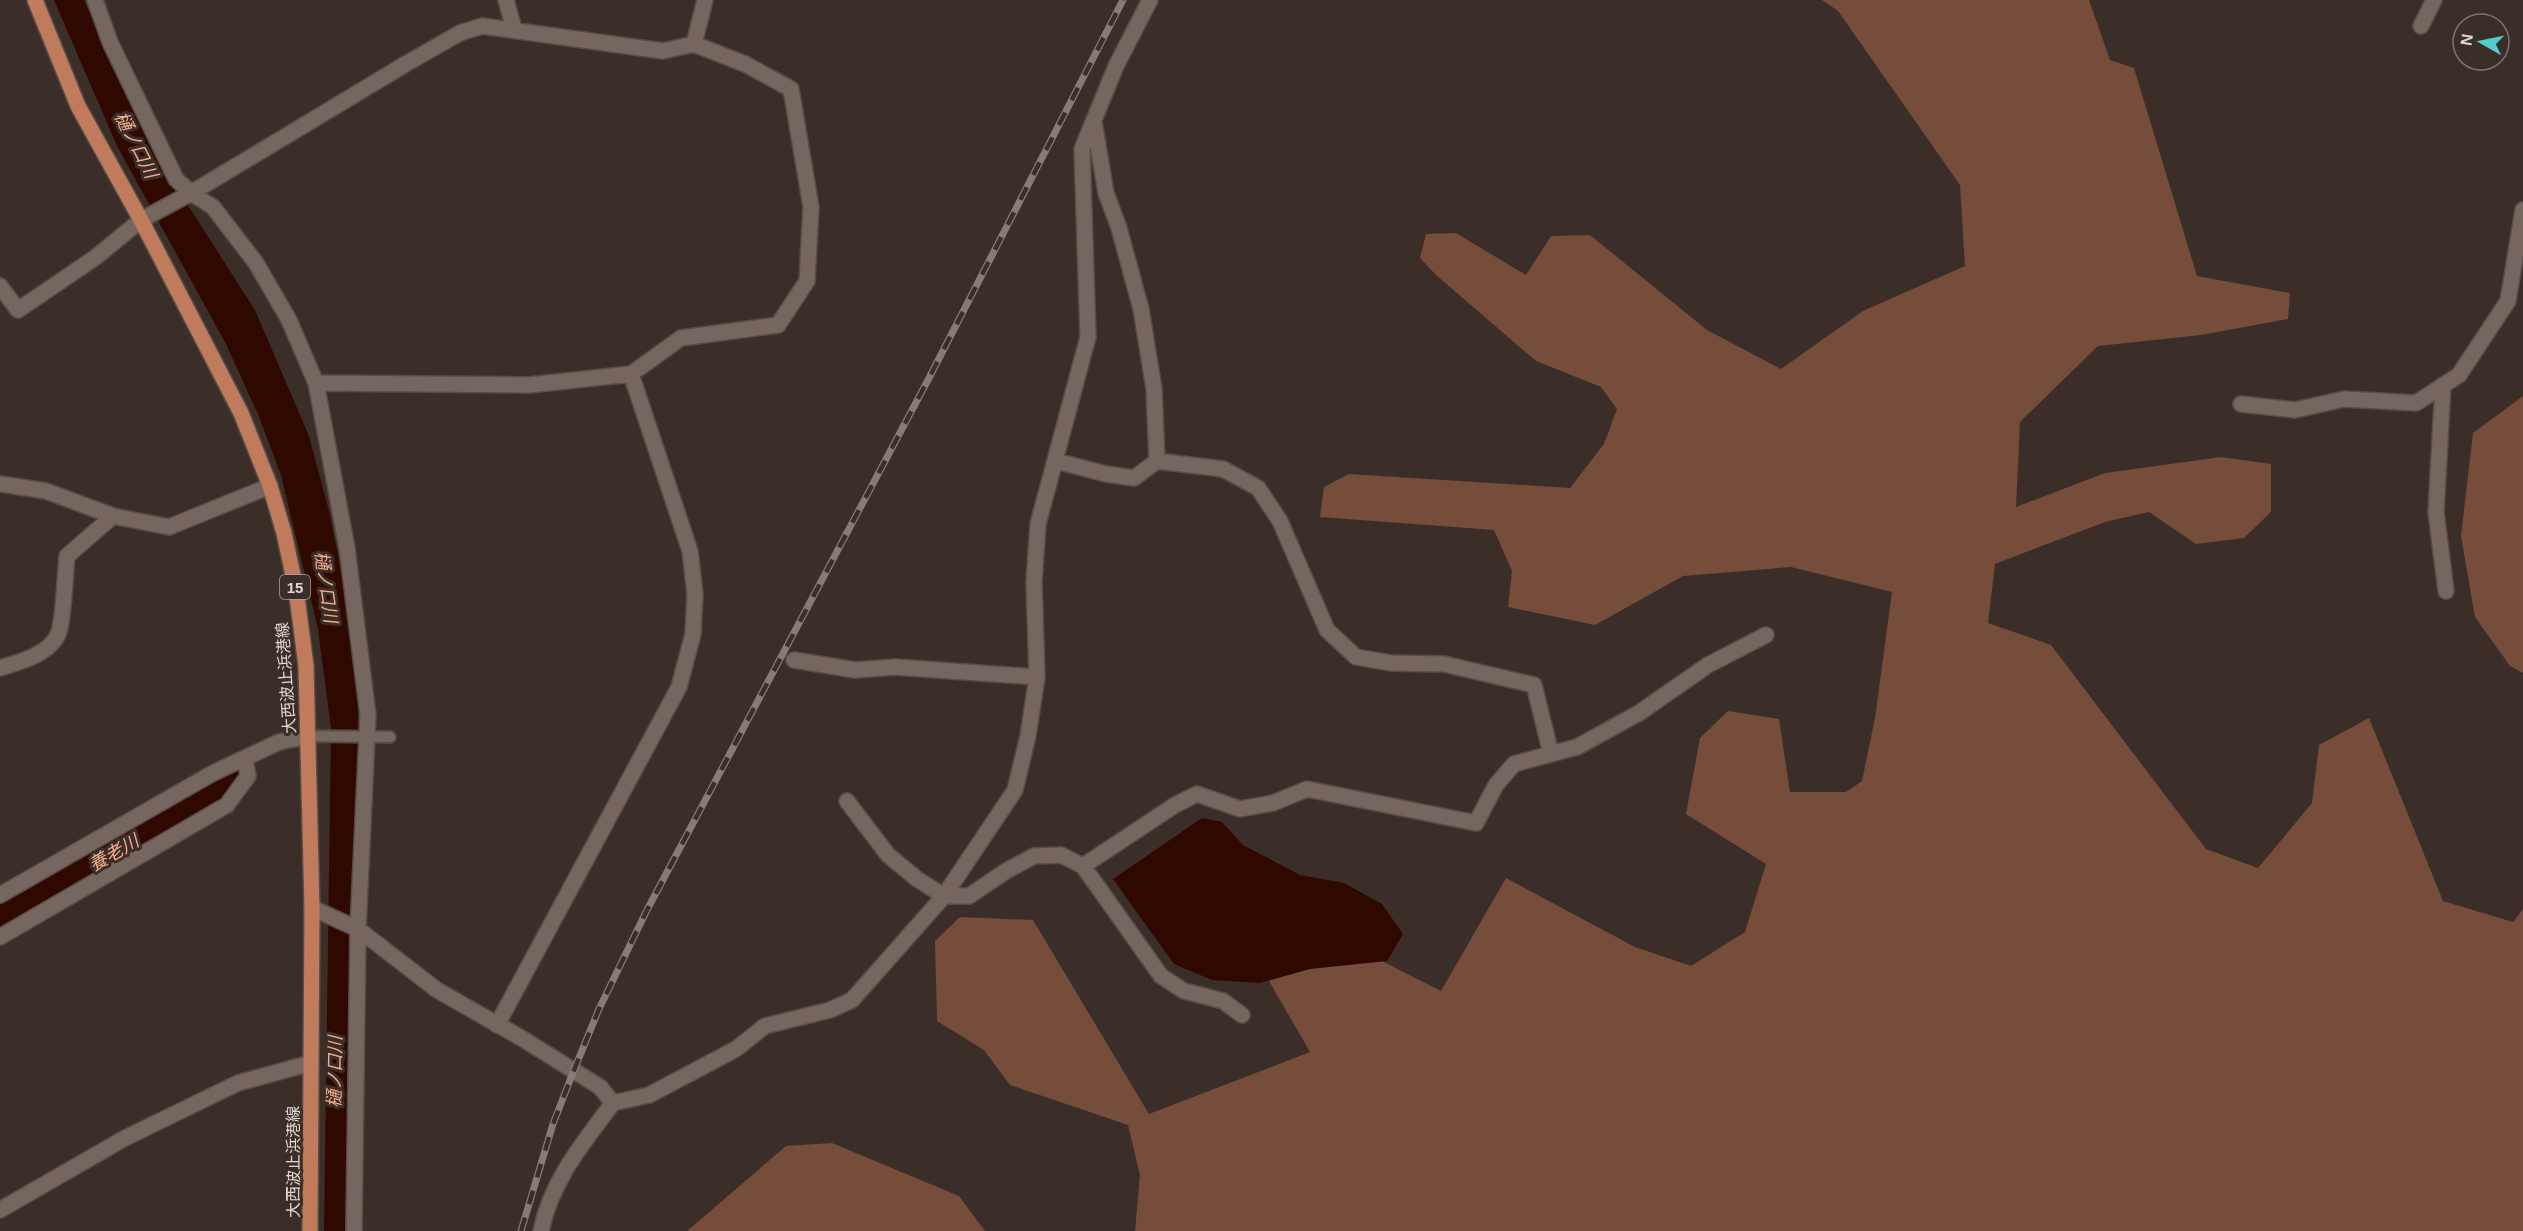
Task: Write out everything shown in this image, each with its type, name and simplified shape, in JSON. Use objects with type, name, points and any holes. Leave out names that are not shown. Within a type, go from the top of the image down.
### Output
[{"type":"main road","name":"大西波止浜港線","points":[[35,0],[78,106],[146,217],[241,413],[270,486],[296,589],[306,666],[317,910],[311,1063],[310,1231]]},
{"type":"street","points":[[94,0],[110,42],[176,179],[187,195],[213,207],[256,263],[289,320],[316,383],[347,548],[368,715],[363,737],[353,926],[354,1231]]},
{"type":"street","points":[[506,0],[514,29]]},
{"type":"street","points":[[694,44],[705,0]]},
{"type":"street","points":[[540,1231],[545,1209],[569,1161],[613,1103],[649,1095],[736,1049],[765,1026],[830,1010],[852,1000],[944,896],[1015,790],[1028,736],[1037,677],[1034,582],[1038,524],[1088,338],[1082,149],[1116,66],[1150,0]]},
{"type":"street","points":[[2421,26],[2434,0]]},
{"type":"street","points":[[0,286],[18,310],[96,257],[146,217],[460,33],[482,26],[663,51],[694,44],[745,64],[791,89],[811,207],[807,281],[778,326],[681,338],[632,374],[529,385],[316,383]]},
{"type":"street","points":[[1094,122],[1106,193],[1119,228],[1141,309],[1154,389],[1157,461]]},
{"type":"street","points":[[2241,404],[2295,410],[2344,399],[2416,402],[2459,375],[2508,301],[2523,210]]},
{"type":"street","points":[[497,1025],[678,687],[693,634],[695,594],[690,551],[632,374]]},
{"type":"street","points":[[2443,385],[2436,512],[2446,591]]},
{"type":"street","points":[[1056,461],[1106,474],[1134,478],[1157,461],[1223,469],[1258,488],[1280,521],[1327,630],[1356,657],[1391,663],[1444,663],[1534,685],[1551,754]]},
{"type":"street","points":[[0,484],[46,490],[113,516],[169,527],[270,486]]},
{"type":"street","points":[[0,668],[23,661],[47,648],[59,633],[67,556],[113,516]]},
{"type":"street","points":[[1083,866],[1175,805],[1197,794],[1240,809],[1274,803],[1307,789],[1476,823],[1496,785],[1514,764],[1577,747],[1639,713],[1708,665],[1766,635]]},
{"type":"street","points":[[794,660],[855,670],[895,667],[1037,677]]},
{"type":"street","points":[[0,893],[213,773],[279,742],[309,736]]},
{"type":"street","points":[[0,937],[227,805],[248,776],[245,759]]},
{"type":"street","points":[[847,801],[888,855],[916,879],[944,896],[969,896],[1006,871],[1034,856],[1061,855],[1083,866],[1161,976],[1184,991],[1223,1002],[1242,1015]]},
{"type":"street","points":[[317,910],[353,926],[437,990],[600,1087],[613,1103]]},
{"type":"street","points":[[0,1210],[125,1138],[238,1083],[311,1063]]},
{"type":"lane","points":[[309,736],[390,738]]},
{"type":"shaded area","points":[[1822,0],[2089,0],[2110,60],[2134,68],[2197,276],[2290,293],[2288,319],[2201,335],[2098,346],[2020,422],[2016,507],[2105,473],[2221,457],[2271,464],[2271,512],[2244,538],[2196,544],[2149,512],[2105,522],[1995,564],[1988,623],[2051,645],[2206,849],[2258,868],[2312,803],[2319,745],[2369,718],[2443,901],[2513,922],[2523,909],[2523,1231],[1135,1231],[1140,1175],[1128,1125],[1010,1085],[984,1050],[937,1021],[935,941],[960,917],[1033,920],[1149,1114],[1310,1052],[1265,974],[1368,954],[1441,991],[1506,878],[1635,947],[1691,966],[1745,932],[1766,864],[1686,814],[1700,738],[1728,711],[1779,719],[1790,792],[1846,792],[1862,781],[1875,718],[1892,592],[1791,567],[1683,576],[1595,625],[1508,607],[1512,571],[1494,530],[1320,517],[1324,487],[1349,474],[1570,488],[1604,444],[1617,409],[1601,387],[1536,361],[1436,275],[1420,258],[1426,234],[1456,233],[1526,275],[1551,236],[1590,235],[1707,330],[1781,369],[1863,311],[1965,266],[1960,185],[1838,11]]},
{"type":"shaded area","points":[[2523,396],[2523,673],[2510,666],[2475,617],[2461,536],[2473,433]]},
{"type":"shaded area","points":[[832,1143],[959,1196],[985,1231],[687,1231],[786,1146]]},
{"type":"water","name":"樋ノ口川","points":[[54,0],[84,0],[138,120],[173,182],[255,310],[309,436],[329,511],[354,633],[358,674],[358,774],[350,939],[345,1231],[324,1231],[331,728],[318,629],[281,475],[258,414],[226,344],[117,146]]},
{"type":"water","points":[[1202,818],[1222,822],[1243,845],[1300,875],[1344,883],[1382,904],[1403,934],[1387,961],[1310,969],[1260,983],[1212,980],[1174,964],[1113,879]]},
{"type":"waterway","name":"養老川","points":[[0,920],[228,786]]},
{"type":"railway","points":[[521,1231],[553,1124],[574,1070],[599,1009],[647,910],[929,378],[1123,0]]}]
